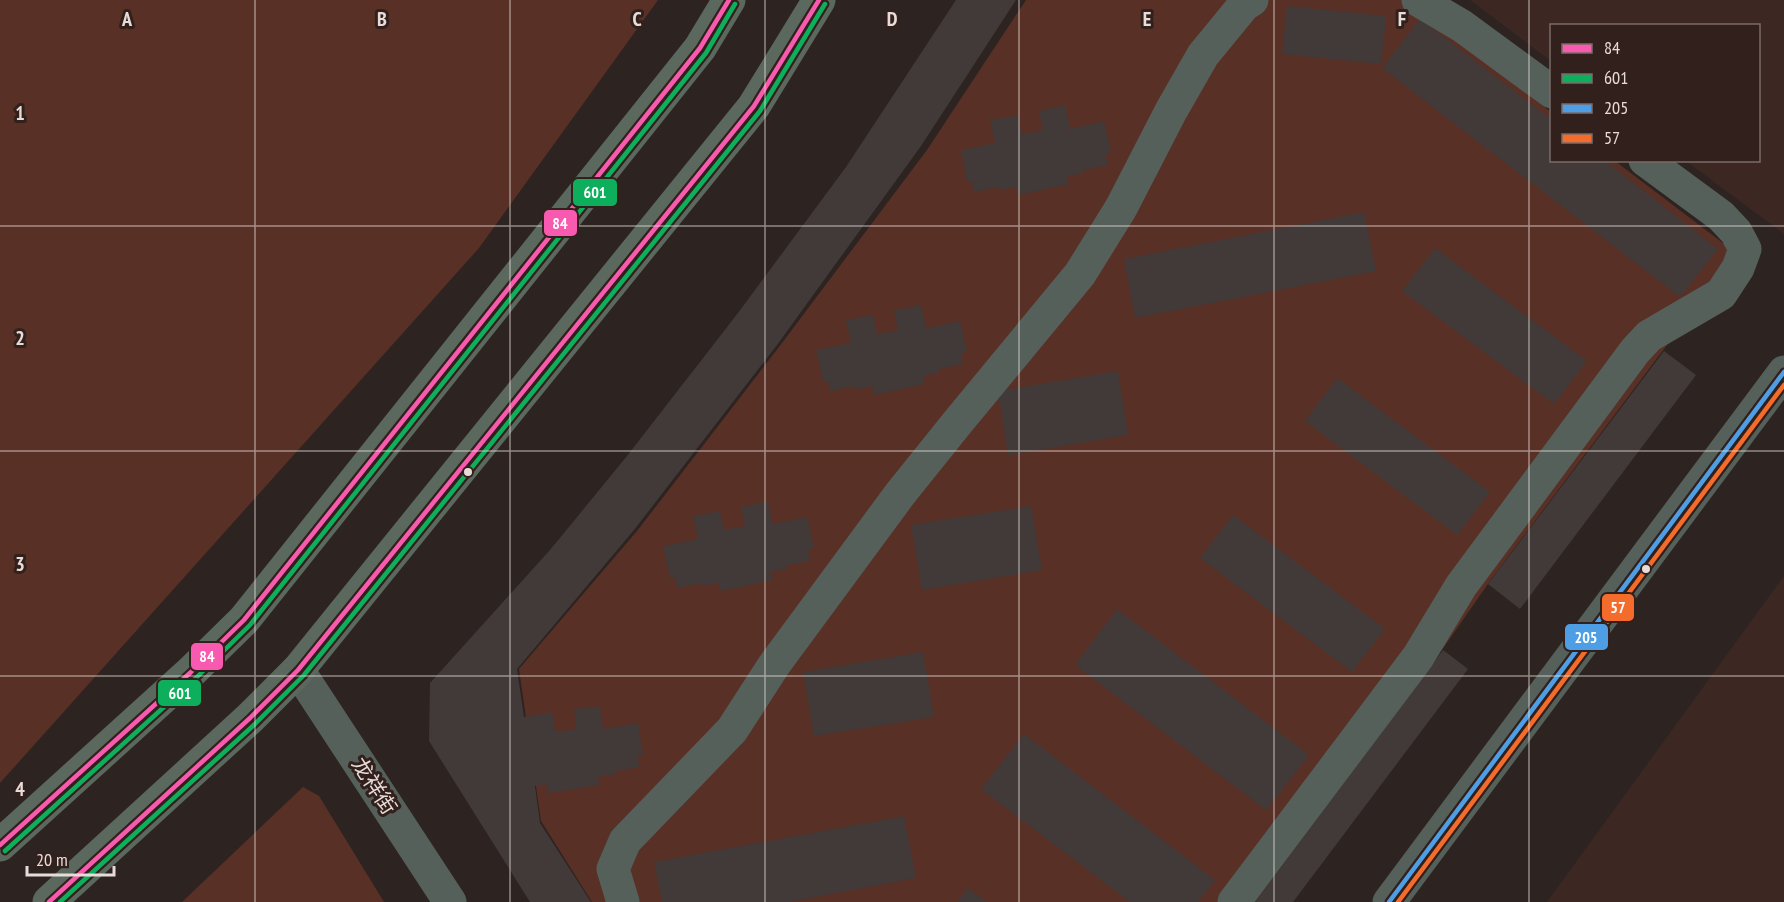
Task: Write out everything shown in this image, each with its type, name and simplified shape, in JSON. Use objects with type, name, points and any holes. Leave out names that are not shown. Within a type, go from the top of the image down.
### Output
[{"type":"highway","points":[[0,845],[244,620],[700,48],[729,0]]},
{"type":"highway","points":[[49,902],[250,718],[298,670],[754,106],[819,0]]},
{"type":"street","points":[[623,902],[613,869],[625,841],[732,730],[774,665],[900,494],[1080,274],[1121,208],[1203,55],[1244,5],[1252,0]]},
{"type":"street","points":[[1418,0],[1462,26],[1550,91]]},
{"type":"street","points":[[1234,902],[1418,657],[1461,586],[1635,351],[1649,336],[1721,294],[1738,268],[1745,249],[1736,232],[1721,216],[1648,162]]},
{"type":"street","points":[[1389,902],[1784,372]]},
{"type":"street","points":[[1417,902],[1784,408]]},
{"type":"street","name":"龙祥街","points":[[298,670],[450,902]]},
{"type":"shaded area","points":[[0,0],[658,0],[479,248],[0,783]]},
{"type":"shaded area","points":[[1026,0],[1405,0],[1550,111],[1550,162],[1616,162],[1736,253],[1490,581],[1444,647],[1255,902],[592,902],[541,821],[519,669],[637,531],[927,150]]},
{"type":"shaded area","points":[[1470,0],[1784,0],[1784,234],[1687,162],[1760,162],[1760,24],[1550,24],[1550,60]]},
{"type":"shaded area","points":[[1784,576],[1784,902],[1547,902]]},
{"type":"shaded area","points":[[303,787],[319,796],[384,902],[182,902]]},
{"type":"building","points":[[956,0],[1016,0],[921,146],[777,345],[634,530],[517,669],[524,717],[552,712],[555,732],[576,729],[574,709],[600,706],[603,729],[638,723],[643,755],[638,756],[639,767],[615,771],[615,774],[598,777],[599,785],[548,793],[546,784],[535,786],[540,823],[591,902],[530,902],[429,741],[430,683],[550,550],[627,456],[738,313],[846,167]]},
{"type":"building","points":[[1287,6],[1386,16],[1381,64],[1282,54]]},
{"type":"building","points":[[1420,19],[1550,118],[1550,162],[1607,162],[1718,249],[1680,297],[1382,68]]},
{"type":"building","points":[[1065,105],[1070,129],[1104,121],[1111,153],[1105,154],[1108,165],[1067,176],[1069,184],[1018,195],[1016,187],[999,190],[998,187],[974,192],[972,181],[967,182],[961,150],[995,143],[990,120],[1018,115],[1022,134],[1043,130],[1039,111]]},
{"type":"building","points":[[1364,212],[1376,271],[1135,318],[1124,259]]},
{"type":"building","points":[[1435,248],[1587,361],[1554,404],[1402,291]]},
{"type":"building","points":[[921,305],[926,328],[960,321],[967,352],[961,353],[963,364],[939,369],[940,372],[923,376],[925,384],[874,395],[872,386],[855,390],[854,386],[830,391],[828,381],[823,382],[816,350],[851,343],[846,320],[873,315],[877,334],[898,330],[894,310]]},
{"type":"building","points":[[1664,351],[1696,375],[1520,609],[1488,584]]},
{"type":"building","points":[[1118,371],[1128,435],[1008,455],[998,391]]},
{"type":"building","points":[[1337,378],[1490,492],[1457,535],[1305,421]]},
{"type":"building","points":[[768,501],[772,524],[807,517],[814,548],[808,550],[810,561],[786,565],[787,569],[770,572],[772,580],[721,591],[719,583],[702,586],[701,583],[677,588],[675,577],[670,578],[663,546],[698,539],[693,516],[720,511],[724,530],[745,526],[741,507]]},
{"type":"building","points":[[1031,506],[1042,570],[922,590],[911,525]]},
{"type":"building","points":[[1233,515],[1385,629],[1352,672],[1200,558]]},
{"type":"building","points":[[1117,609],[1309,755],[1266,810],[1075,665]]},
{"type":"building","points":[[1443,650],[1468,669],[1293,902],[1255,902]]},
{"type":"building","points":[[923,652],[934,717],[814,736],[803,672]]},
{"type":"building","points":[[1024,734],[1215,880],[1198,902],[1130,902],[981,789]]},
{"type":"building","points":[[904,816],[916,878],[789,902],[662,902],[654,862]]},
{"type":"building","points":[[968,888],[987,902],[957,902]]},
{"type":"transit line","name":"84","points":[[0,845],[191,672],[244,620],[700,48],[729,0]]},
{"type":"transit line","name":"84","points":[[49,902],[250,718],[298,670],[754,106],[819,0]]},
{"type":"transit line","name":"601","points":[[5,851],[196,678],[250,625],[706,53],[735,4]]},
{"type":"transit line","name":"601","points":[[60,902],[255,724],[304,675],[760,111],[825,4]]},
{"type":"transit line","name":"205","points":[[1389,902],[1784,372]]},
{"type":"transit line","name":"57","points":[[1398,902],[1784,385]]}]
